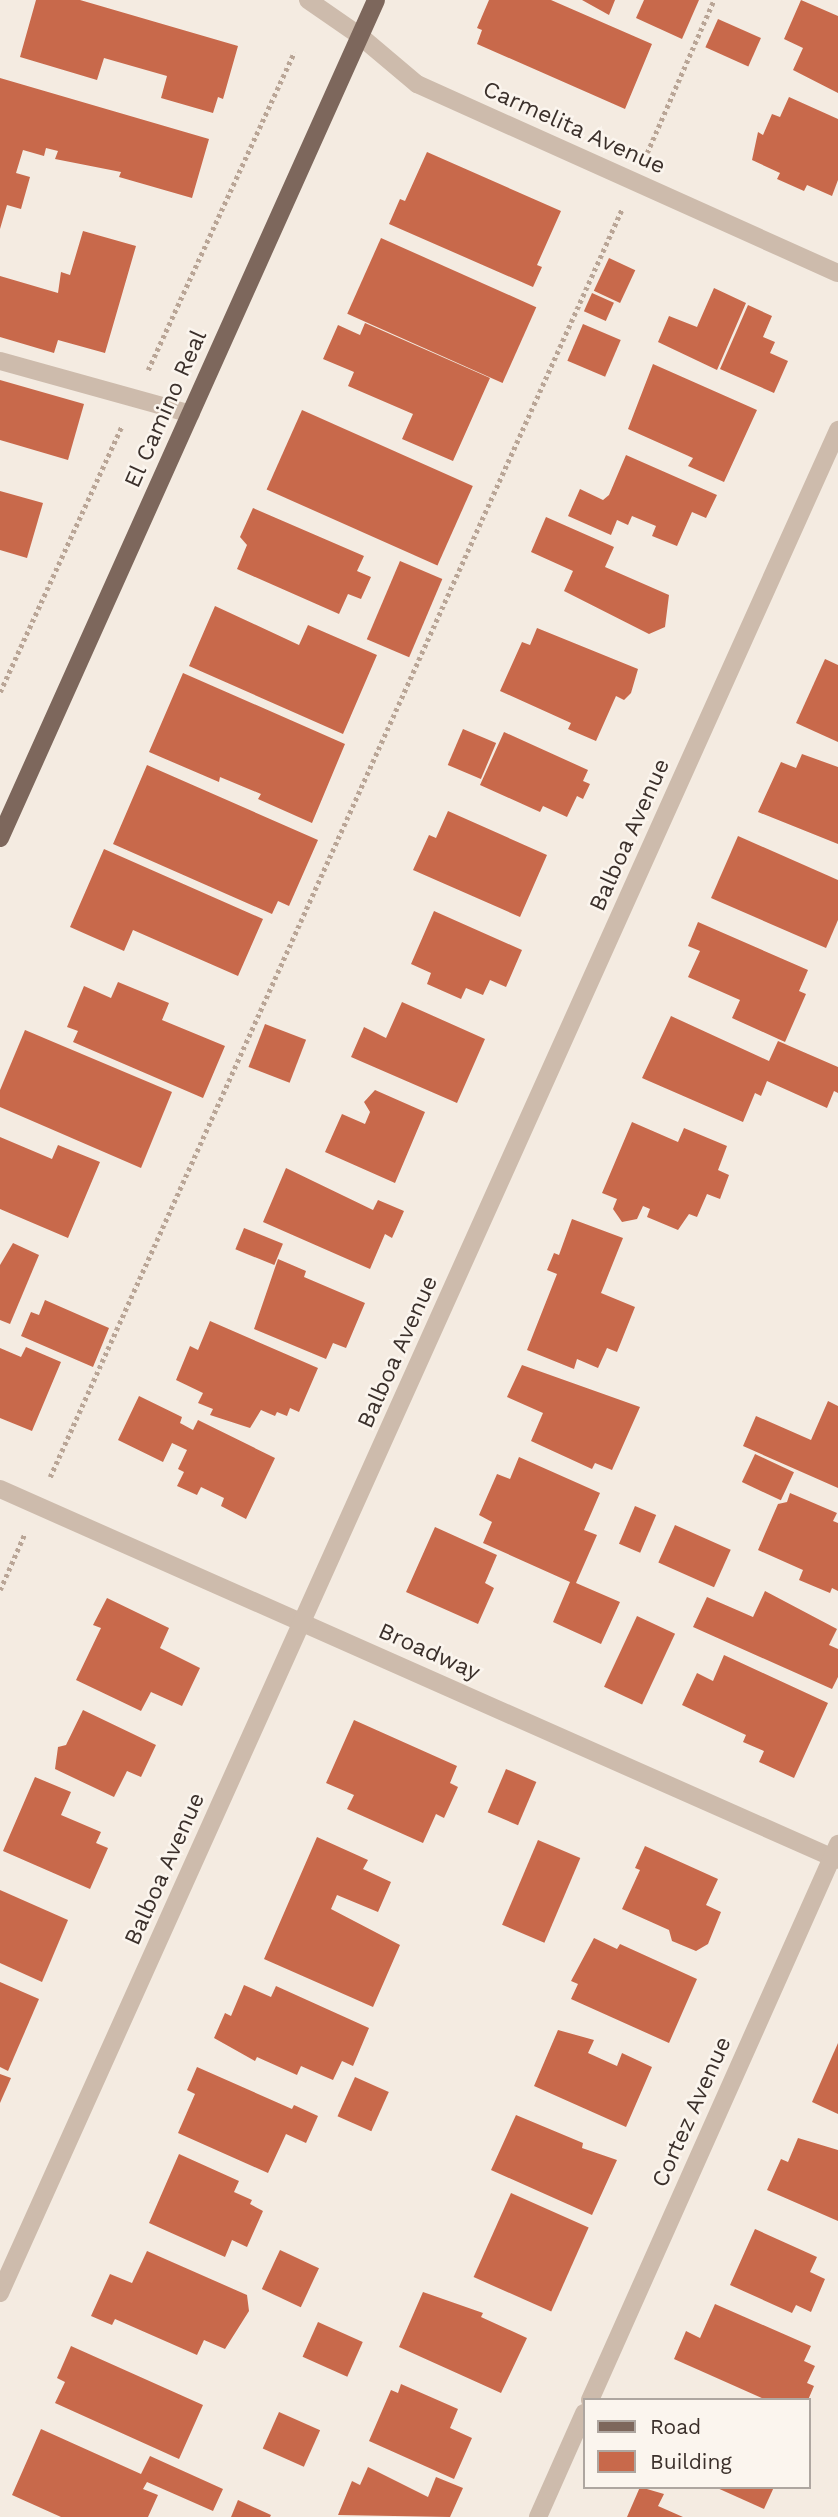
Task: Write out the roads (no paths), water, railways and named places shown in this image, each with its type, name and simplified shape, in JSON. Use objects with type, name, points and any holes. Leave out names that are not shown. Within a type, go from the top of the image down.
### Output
[{"type":"main road","name":"El Camino Real","points":[[0,838],[376,0]]},
{"type":"street","name":"Carmelita Avenue","points":[[308,0],[360,36],[417,84],[838,273]]},
{"type":"street","points":[[0,361],[191,414]]},
{"type":"street","name":"Balboa Avenue","points":[[0,2293],[304,1623],[838,430]]},
{"type":"street","name":"Broadway","points":[[0,1489],[836,1854]]},
{"type":"street","name":"Cortez Avenue","points":[[591,2398],[836,1854]]},
{"type":"street","points":[[538,2517],[582,2418]]}]
